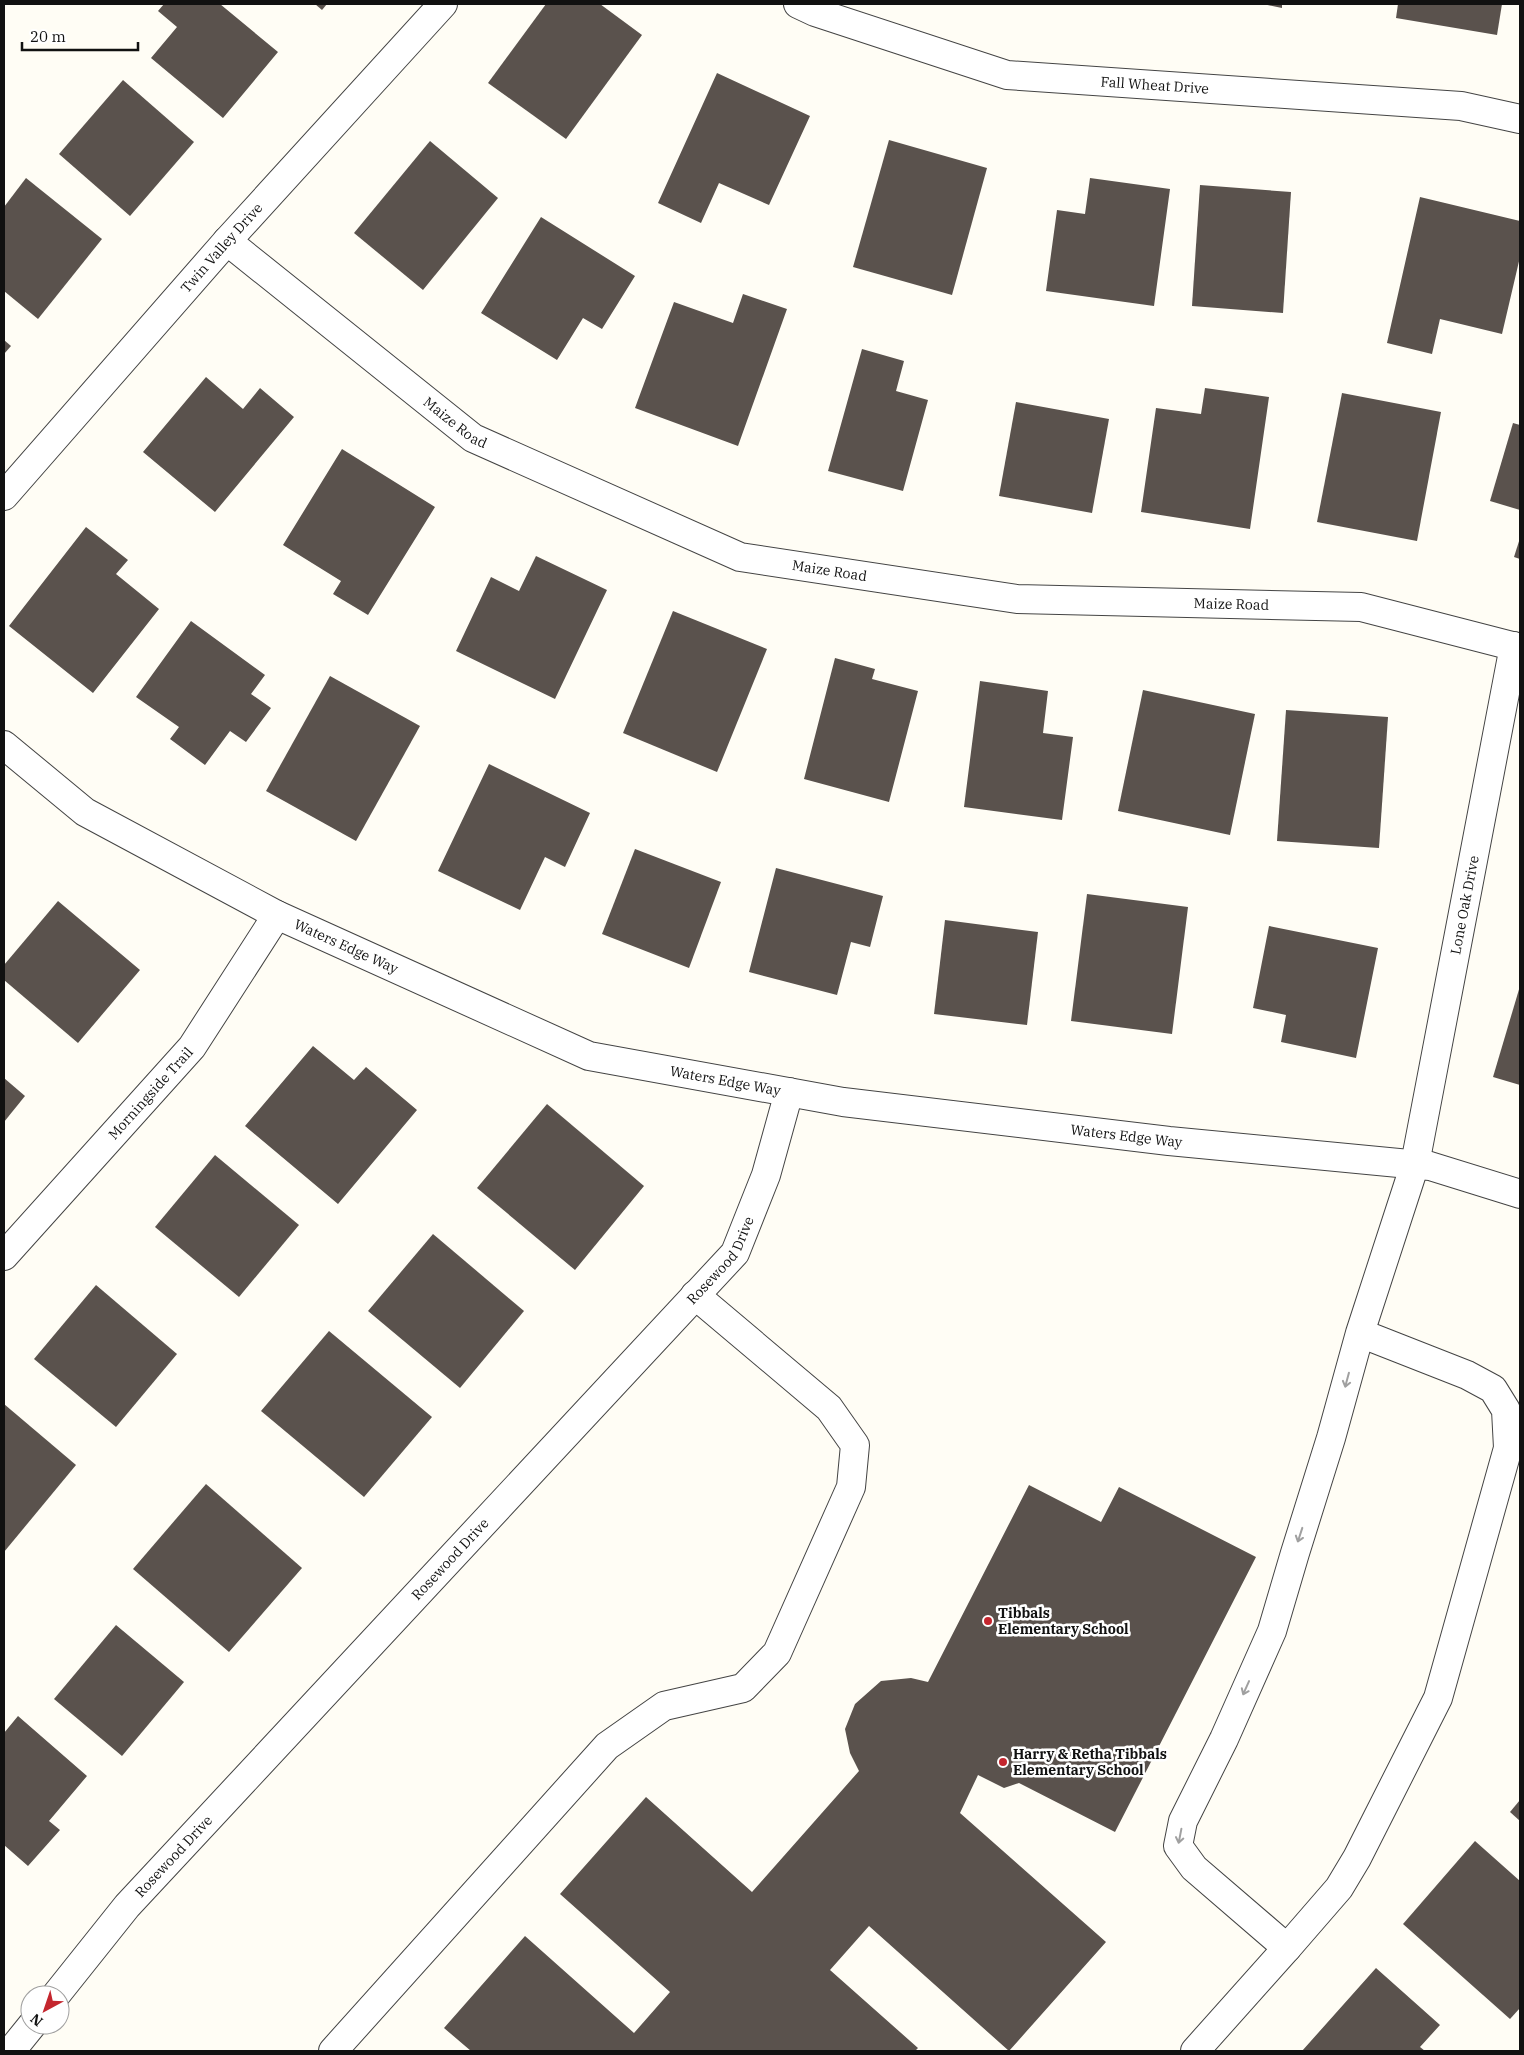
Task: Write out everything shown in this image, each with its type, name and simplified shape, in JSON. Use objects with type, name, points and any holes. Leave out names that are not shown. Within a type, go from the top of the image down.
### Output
[{"type":"street","name":"Twin Valley Drive","points":[[4,496],[227,240],[443,4]]},
{"type":"street","name":"Fall Wheat Drive","points":[[798,4],[815,12],[1007,74],[1461,106],[1520,119]]},
{"type":"street","name":"Maize Road","points":[[227,240],[473,438],[740,557],[1017,599],[1361,607],[1517,647]]},
{"type":"street","name":"Lone Oak Drive","points":[[1287,1948],[1194,1868],[1178,1846],[1183,1821],[1224,1739],[1272,1631],[1331,1438],[1360,1333],[1415,1164],[1517,647]]},
{"type":"street","name":"Waters Edge Way","points":[[4,745],[85,812],[277,915],[589,1056],[843,1102],[1140,1137],[1430,1166],[1520,1194]]},
{"type":"street","name":"Morningside Trail","points":[[4,1256],[192,1047],[277,915]]},
{"type":"street","name":"Rosewood Drive","points":[[64,1985],[127,1906],[735,1253],[766,1175],[789,1092]]},
{"type":"street","points":[[334,2051],[607,1746],[664,1706],[743,1688],[777,1652],[851,1487],[855,1445],[829,1408],[695,1295]]},
{"type":"street","points":[[1194,2051],[1339,1888],[1357,1858],[1438,1698],[1508,1448],[1506,1410],[1492,1389],[1445,1366],[1360,1333]]},
{"type":"street","points":[[11,2051],[24,2035]]},
{"type":"building","points":[[164,4],[220,4],[278,52],[223,118],[151,58],[177,27],[158,11]]},
{"type":"building","points":[[315,4],[327,4],[322,10]]},
{"type":"building","points":[[546,4],[600,4],[642,35],[566,139],[488,83]]},
{"type":"building","points":[[1263,4],[1282,4],[1282,8]]},
{"type":"building","points":[[1398,4],[1502,4],[1497,35],[1396,18]]},
{"type":"building","points":[[717,73],[810,116],[769,205],[719,183],[701,223],[658,203]]},
{"type":"building","points":[[123,80],[194,142],[130,216],[59,154]]},
{"type":"building","points":[[889,140],[987,168],[952,295],[853,267]]},
{"type":"building","points":[[430,141],[498,198],[423,290],[354,233]]},
{"type":"building","points":[[26,178],[102,239],[38,319],[4,291],[4,207]]},
{"type":"building","points":[[1090,178],[1170,189],[1154,306],[1046,291],[1057,210],[1085,214]]},
{"type":"building","points":[[1200,185],[1291,192],[1283,313],[1192,306]]},
{"type":"building","points":[[1420,197],[1520,221],[1520,257],[1502,334],[1440,319],[1432,354],[1387,343]]},
{"type":"building","points":[[541,217],[635,276],[602,329],[583,318],[557,360],[481,313]]},
{"type":"building","points":[[743,294],[787,309],[738,446],[635,408],[674,302],[733,323]]},
{"type":"building","points":[[4,340],[11,346],[4,354]]},
{"type":"building","points":[[862,349],[904,361],[896,391],[928,400],[903,491],[828,471]]},
{"type":"building","points":[[206,377],[243,409],[260,388],[294,417],[215,512],[143,452]]},
{"type":"building","points":[[1205,388],[1269,397],[1250,529],[1141,512],[1156,408],[1201,414]]},
{"type":"building","points":[[1342,393],[1441,412],[1417,541],[1317,522]]},
{"type":"building","points":[[1016,402],[1109,419],[1092,513],[999,496]]},
{"type":"building","points":[[1513,423],[1520,425],[1520,510],[1490,501]]},
{"type":"building","points":[[342,449],[435,507],[368,615],[333,594],[341,581],[283,545]]},
{"type":"building","points":[[86,527],[128,560],[116,574],[159,609],[93,693],[9,626]]},
{"type":"building","points":[[1520,538],[1520,559],[1514,557]]},
{"type":"building","points":[[536,556],[607,590],[555,699],[456,651],[491,577],[519,591]]},
{"type":"building","points":[[673,611],[767,649],[717,772],[623,733]]},
{"type":"building","points":[[191,621],[265,675],[251,694],[271,708],[246,742],[230,731],[205,765],[170,739],[179,727],[136,697]]},
{"type":"building","points":[[835,658],[875,669],[872,679],[918,691],[889,802],[804,779]]},
{"type":"building","points":[[330,676],[420,726],[356,841],[266,791]]},
{"type":"building","points":[[980,681],[1048,691],[1043,733],[1073,737],[1062,820],[964,807]]},
{"type":"building","points":[[1143,690],[1255,714],[1230,835],[1118,811]]},
{"type":"building","points":[[1286,710],[1388,717],[1379,848],[1277,841]]},
{"type":"building","points":[[489,764],[590,813],[565,867],[545,857],[520,910],[438,871]]},
{"type":"building","points":[[635,849],[721,882],[689,968],[602,934]]},
{"type":"building","points":[[776,868],[883,896],[870,947],[851,942],[837,995],[749,972]]},
{"type":"building","points":[[1087,894],[1188,907],[1172,1034],[1071,1021]]},
{"type":"building","points":[[58,901],[140,970],[78,1043],[4,980],[4,965]]},
{"type":"building","points":[[945,920],[1038,932],[1027,1025],[934,1014]]},
{"type":"building","points":[[1269,926],[1378,948],[1356,1058],[1281,1042],[1286,1015],[1253,1008]]},
{"type":"building","points":[[1520,986],[1520,1085],[1493,1077]]},
{"type":"building","points":[[313,1046],[354,1080],[366,1067],[417,1110],[338,1204],[245,1126]]},
{"type":"building","points":[[4,1078],[25,1096],[4,1122]]},
{"type":"building","points":[[547,1104],[644,1186],[575,1270],[477,1188]]},
{"type":"building","points":[[215,1155],[299,1225],[239,1297],[155,1227]]},
{"type":"building","points":[[433,1234],[524,1311],[460,1388],[368,1311]]},
{"type":"building","points":[[96,1285],[177,1354],[116,1427],[34,1359]]},
{"type":"building","points":[[329,1331],[432,1417],[364,1497],[261,1411]]},
{"type":"building","points":[[4,1404],[76,1465],[4,1552]]},
{"type":"building","points":[[206,1484],[302,1568],[229,1652],[133,1569]]},
{"type":"building","name":"Harry & Retha Tibbals Elementary School","points":[[1029,1485],[1101,1522],[1119,1487],[1256,1557],[1115,1832],[1019,1783],[1004,1788],[978,1775],[960,1813],[1106,1942],[1009,2051],[869,1926],[830,1970],[918,2048],[915,2051],[471,2051],[444,2028],[525,1936],[634,2033],[670,1992],[560,1894],[646,1797],[752,1892],[859,1771],[850,1753],[845,1729],[855,1704],[881,1681],[911,1678],[928,1682]]},
{"type":"building","points":[[116,1625],[184,1682],[122,1756],[54,1699]]},
{"type":"building","points":[[18,1716],[87,1776],[49,1821],[60,1830],[28,1866],[4,1845],[4,1733]]},
{"type":"building","points":[[1520,1800],[1520,1821],[1510,1812]]},
{"type":"building","points":[[1475,1841],[1520,1881],[1520,2008],[1510,2019],[1403,1924]]},
{"type":"building","points":[[1376,1968],[1440,2025],[1420,2047],[1425,2051],[1302,2051]]},
{"type":"place","name":"Tibbals Elementary School","points":[[988,1621]]},
{"type":"place","name":"Harry & Retha Tibbals Elementary School","points":[[1003,1762]]}]
